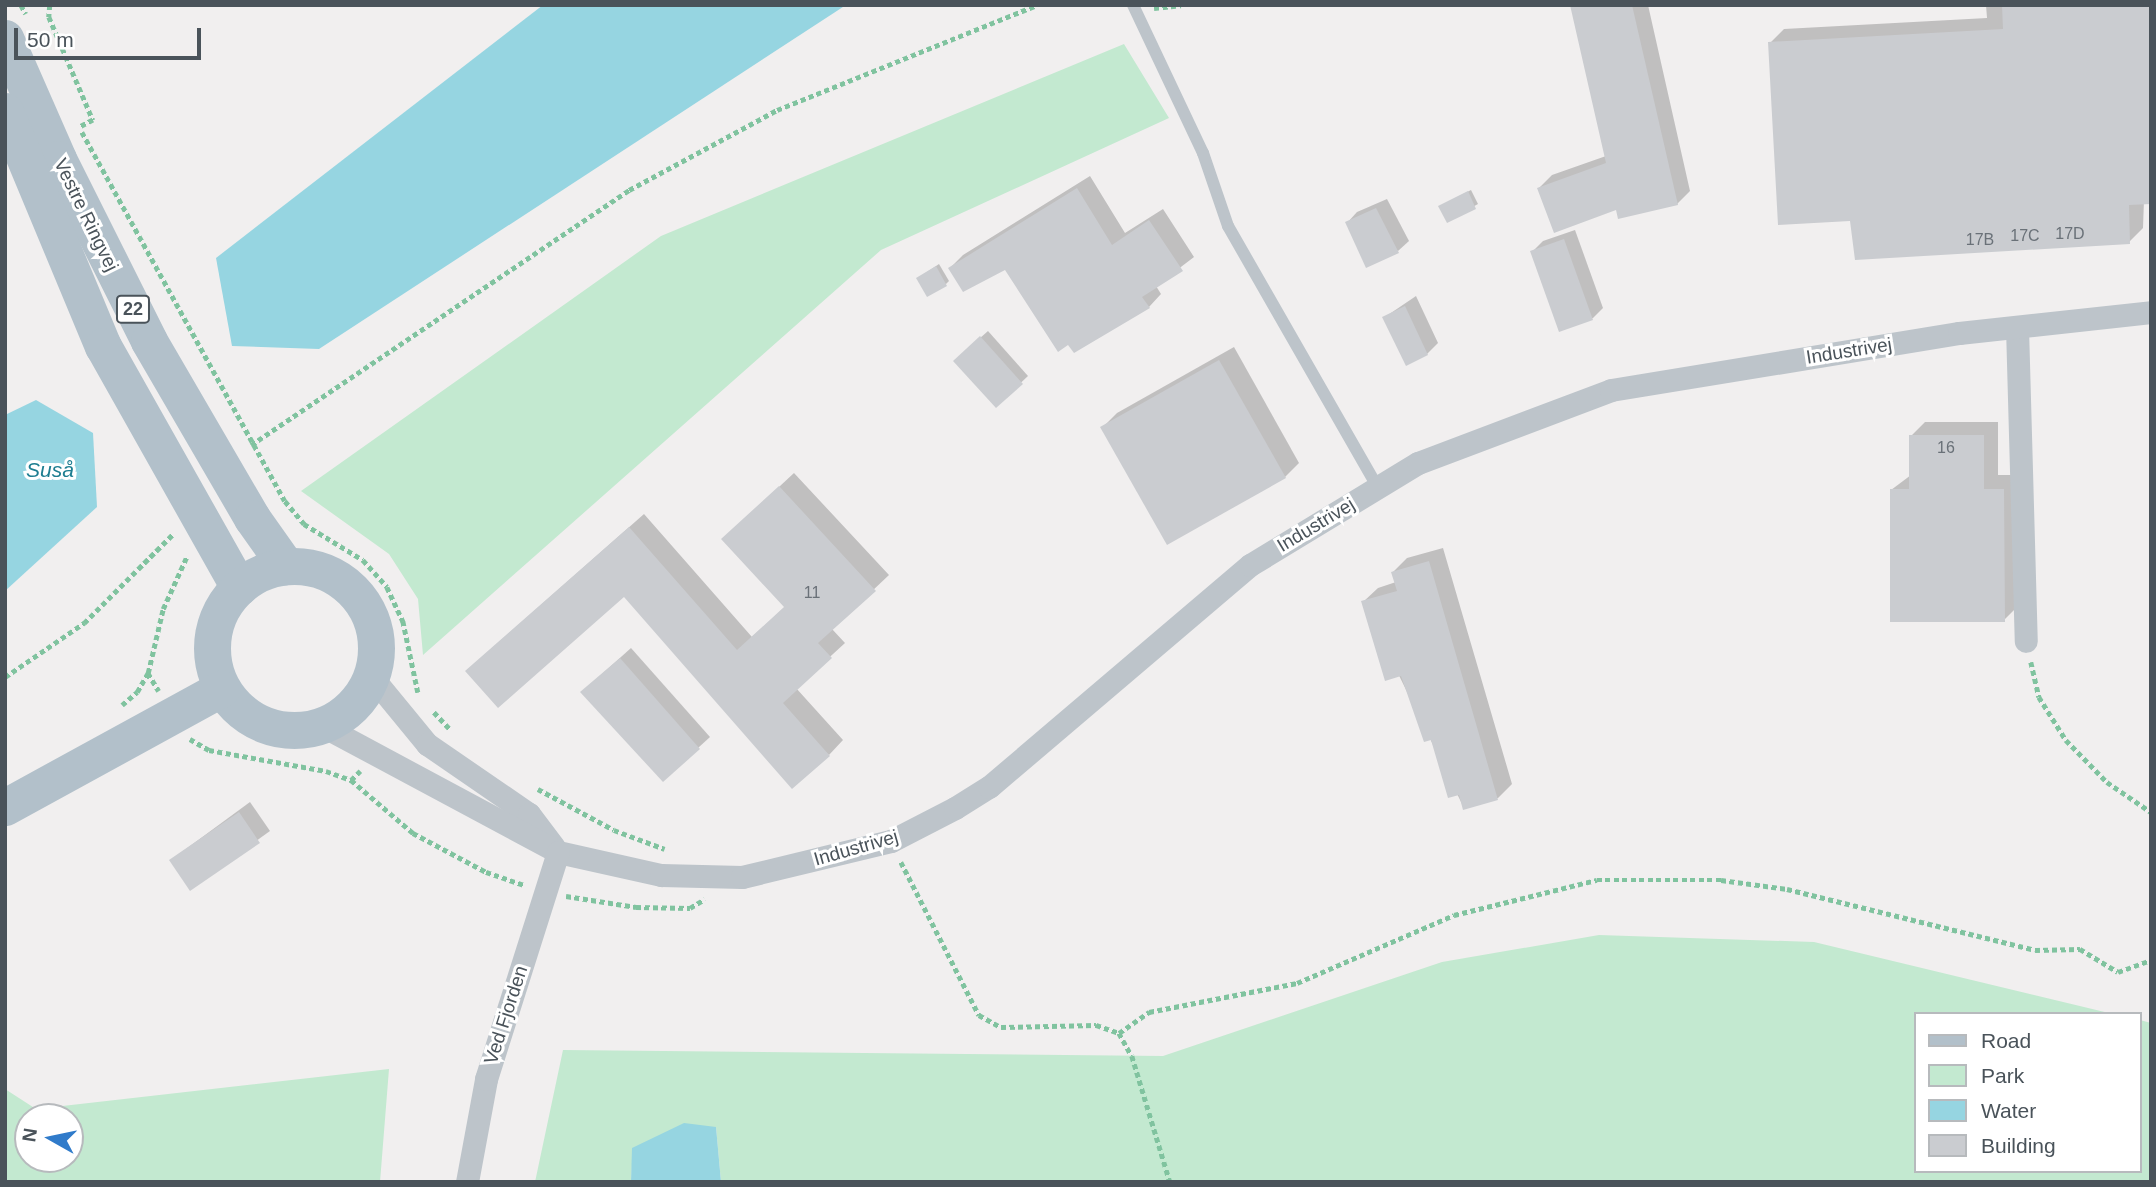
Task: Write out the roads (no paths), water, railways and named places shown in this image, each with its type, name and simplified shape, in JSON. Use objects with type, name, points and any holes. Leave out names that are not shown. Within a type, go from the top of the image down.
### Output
[{"type":"main road","name":"Vestre Ringvej","points":[[5,38],[58,159],[149,341],[252,518],[286,566]]},
{"type":"main road","name":"Vestre Ringvej","points":[[5,111],[103,346],[239,587]]},
{"type":"main road","points":[[286,566],[314,568],[340,579],[360,598],[373,622],[377,650],[372,677],[360,698],[323,726],[276,729],[254,721],[222,688],[214,667],[215,624],[239,587],[261,573],[286,566]]},
{"type":"main road","points":[[5,807],[222,688]]},
{"type":"street","name":"Industrivej","points":[[323,726],[558,852],[661,874],[742,877],[891,841],[989,787],[1250,565],[1418,463],[1611,390],[2017,327],[2151,312]]},
{"type":"street","points":[[2017,327],[2026,641]]},
{"type":"street","points":[[372,677],[427,744],[529,814],[558,852]]},
{"type":"street","name":"Ved Fjorden","points":[[467,1182],[486,1079],[558,852]]},
{"type":"lane","points":[[1133,8],[1203,153],[1228,226],[1378,488]]},
{"type":"water","points":[[543,5],[846,5],[319,349],[232,346],[216,258]]},
{"type":"water","name":"Suså","points":[[36,400],[93,433],[97,507],[5,591],[5,415]]},
{"type":"water","points":[[684,1123],[716,1127],[721,1182],[631,1182],[632,1148]]}]
